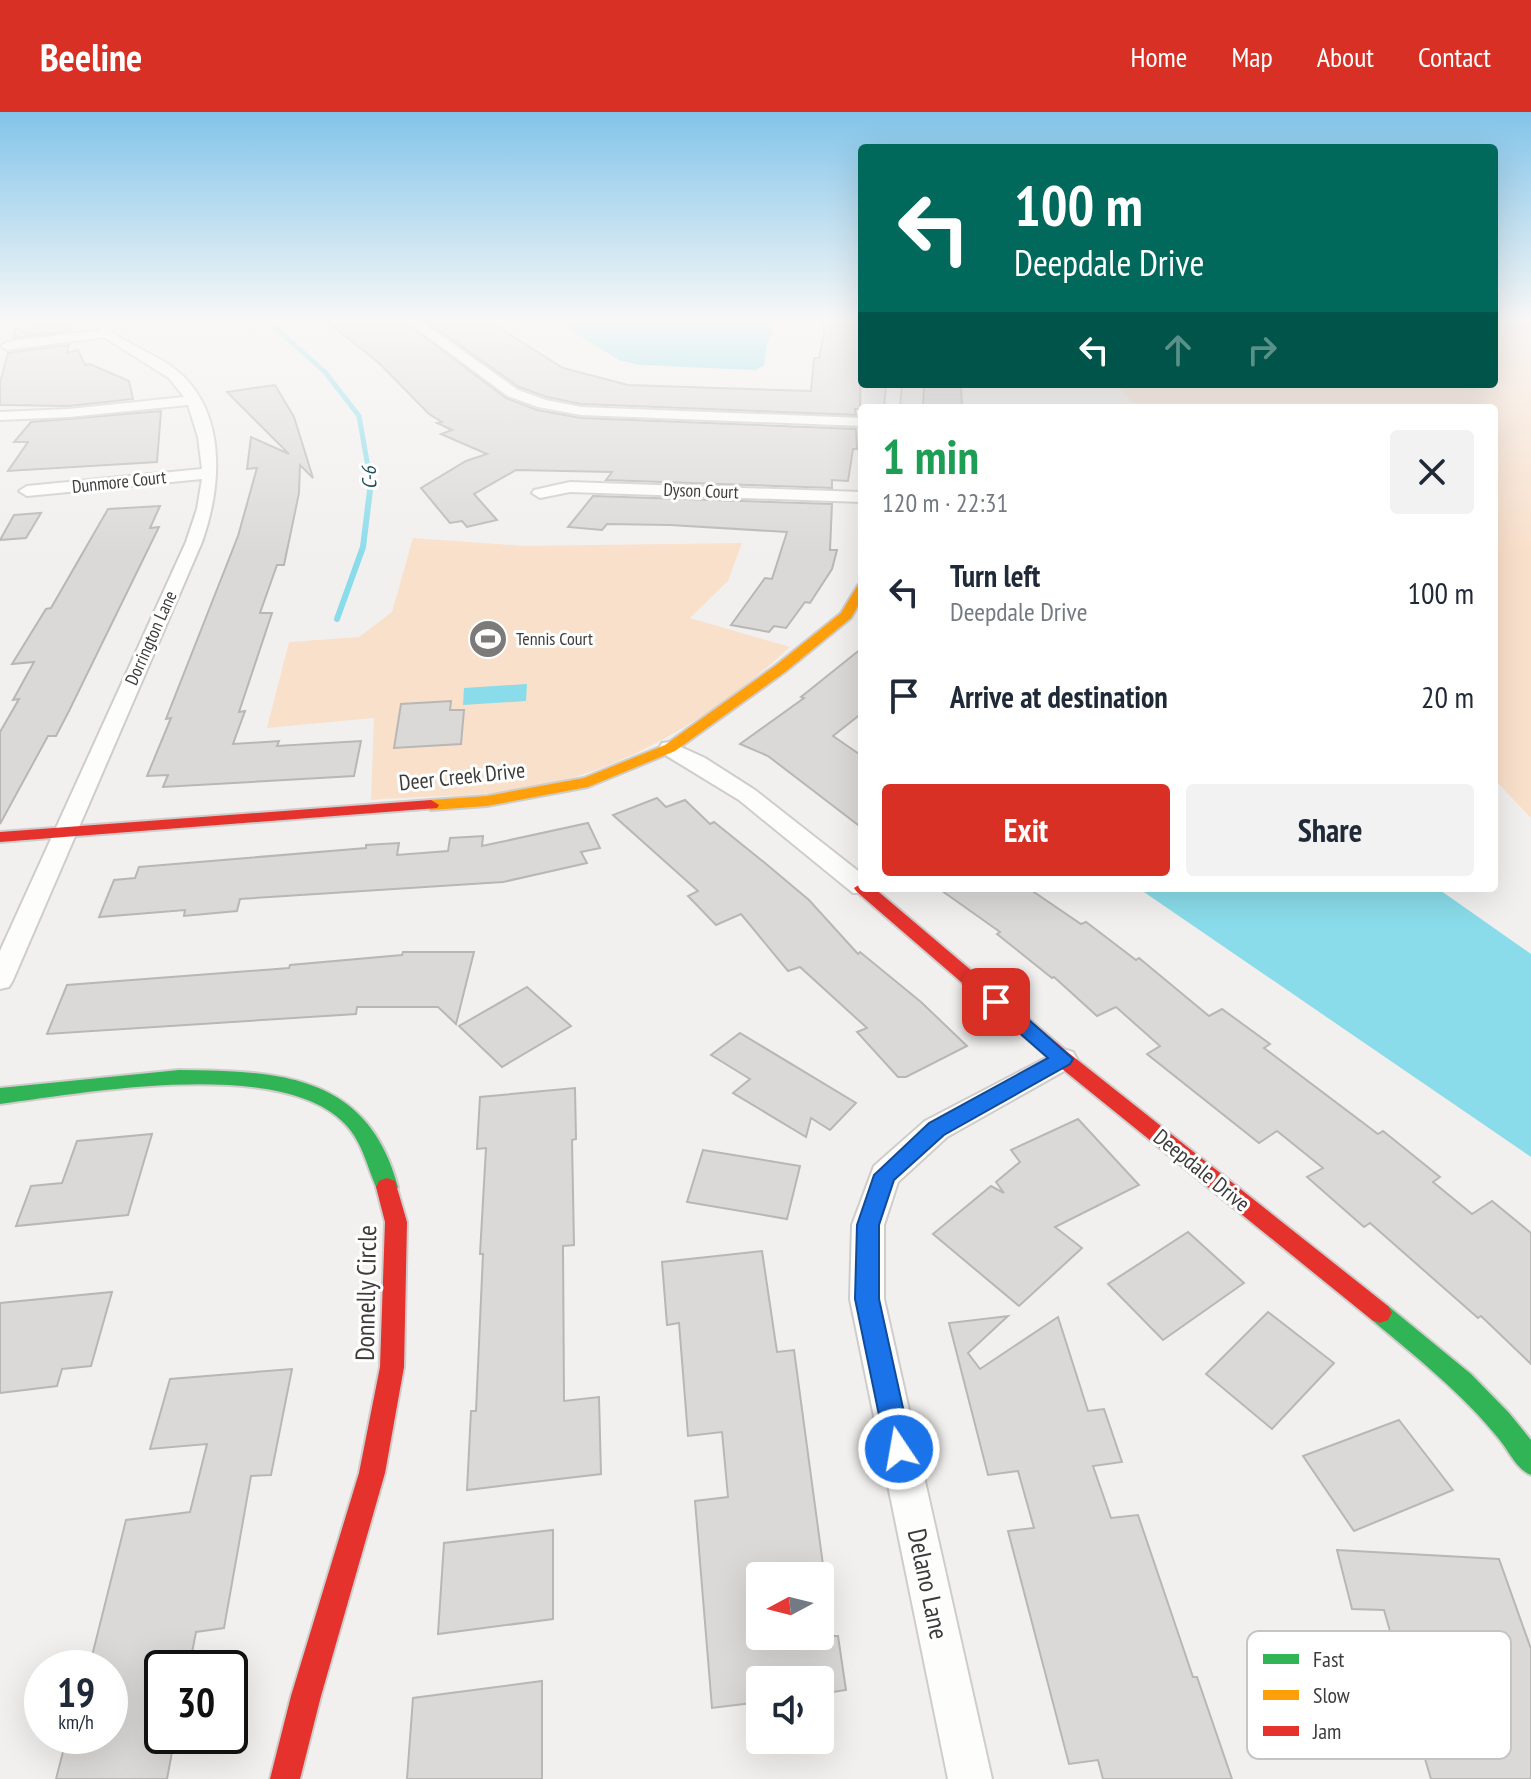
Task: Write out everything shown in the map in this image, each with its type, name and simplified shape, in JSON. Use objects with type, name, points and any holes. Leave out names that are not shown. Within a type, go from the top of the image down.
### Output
[{"type":"street","points":[[0,416],[96,411],[193,400]]},
{"type":"street","name":"Dorrington Lane","points":[[0,980],[194,542],[206,506],[211,473],[203,429],[193,400]]},
{"type":"street","points":[[532,400],[581,411],[858,422]]},
{"type":"street","name":"Dunmore Court","points":[[27,491],[211,473]]},
{"type":"street","name":"Dyson Court","points":[[540,493],[570,487],[858,497]]},
{"type":"street","name":"Deer Creek Drive","points":[[0,837],[487,801],[588,782],[670,748],[780,669],[846,615],[858,595]]},
{"type":"street","name":"Deepdale Drive","points":[[670,748],[716,772],[770,808],[858,884]]},
{"type":"street","name":"Deepdale Drive","points":[[868,892],[1063,1059],[1424,1348],[1516,1437],[1531,1462]]},
{"type":"street","name":"Delano Lane","points":[[970,1779],[867,1299],[868,1225],[885,1175],[936,1129],[1063,1059]]},
{"type":"street","name":"Donnelly Circle","points":[[0,1096],[180,1078],[245,1079],[304,1089],[349,1114],[381,1161],[396,1222],[392,1367],[372,1473],[306,1696],[285,1779]]},
{"type":"shaded area","points":[[1130,400],[1531,400],[1531,818],[1498,783],[1498,404],[1134,404]]},
{"type":"shaded area","points":[[413,538],[524,546],[742,543],[728,581],[690,618],[790,647],[700,717],[633,755],[598,769],[561,781],[505,792],[371,800],[374,718],[267,728],[289,642],[359,637],[392,612]]},
{"type":"water","points":[[527,684],[526,701],[463,705],[464,688]]},
{"type":"water","points":[[1144,892],[1443,892],[1531,954],[1531,1157]]},
{"type":"building","points":[[0,400],[126,400],[69,406],[0,405]]},
{"type":"building","points":[[235,400],[284,400],[294,417],[313,478],[300,465],[299,493],[284,565],[277,565],[260,613],[272,613],[239,712],[245,711],[233,744],[279,741],[277,746],[361,741],[354,776],[163,787],[168,775],[147,776],[171,718],[166,719],[238,536],[257,468],[247,469],[251,437],[289,454]]},
{"type":"building","points":[[415,400],[511,400],[537,410],[581,418],[856,429],[857,449],[853,449],[848,481],[832,480],[832,488],[606,480],[612,472],[516,470],[474,494],[497,520],[467,527],[462,521],[450,523],[421,488],[466,461],[487,454],[441,434],[452,430],[437,423],[442,422]]},
{"type":"building","points":[[561,400],[860,400],[858,409],[855,409],[856,415],[581,404]]},
{"type":"building","points":[[923,400],[962,400],[962,404],[923,404]]},
{"type":"building","points":[[161,411],[157,462],[8,471],[28,442],[14,442],[31,422]]},
{"type":"building","points":[[593,496],[832,504],[830,550],[837,550],[832,569],[810,603],[805,602],[786,628],[774,626],[769,632],[731,625],[765,578],[772,579],[787,532],[670,525],[607,524],[602,530],[568,527]]},
{"type":"building","points":[[160,506],[150,528],[159,527],[69,711],[56,736],[48,736],[0,824],[0,732],[19,699],[13,700],[34,662],[12,664],[46,609],[51,608],[108,509]]},
{"type":"building","points":[[41,513],[26,538],[0,540],[14,515]]},
{"type":"building","points":[[858,651],[858,716],[833,736],[858,753],[858,825],[768,756],[740,744],[804,698],[801,697]]},
{"type":"building","points":[[451,701],[450,710],[464,710],[461,744],[394,748],[401,704]]},
{"type":"building","points":[[657,798],[666,807],[685,800],[710,824],[714,822],[809,900],[858,954],[860,952],[921,1002],[967,1046],[906,1077],[898,1077],[857,1032],[867,1028],[800,967],[788,971],[741,914],[716,925],[688,896],[698,891],[613,815]]},
{"type":"building","points":[[588,823],[600,848],[581,852],[587,863],[503,882],[240,899],[237,911],[184,916],[185,910],[99,917],[114,880],[135,878],[139,867],[399,843],[397,855],[448,851],[450,838],[483,836],[482,846]]},
{"type":"building","points":[[944,892],[1034,892],[1081,924],[1086,922],[1136,960],[1139,958],[1209,1016],[1222,1009],[1270,1044],[1264,1048],[1378,1134],[1383,1131],[1440,1177],[1433,1182],[1472,1214],[1492,1201],[1531,1233],[1531,1364],[1481,1316],[1478,1318],[1370,1223],[1364,1227],[1307,1177],[1323,1168],[1277,1131],[1259,1143],[1147,1054],[1160,1046],[1116,1007],[1097,1016],[1054,977],[997,934],[1000,932]]},
{"type":"building","points":[[403,952],[474,952],[456,1024],[438,1007],[357,1007],[356,1014],[47,1034],[67,985],[289,968],[290,965],[402,955]]},
{"type":"building","points":[[527,987],[571,1026],[502,1067],[459,1026]]},
{"type":"building","points":[[740,1033],[856,1103],[830,1130],[811,1118],[806,1137],[733,1093],[750,1079],[711,1055]]},
{"type":"building","points":[[575,1088],[576,1139],[572,1140],[574,1245],[563,1246],[564,1401],[599,1397],[601,1474],[467,1490],[471,1411],[476,1411],[483,1254],[480,1254],[486,1148],[477,1149],[480,1097]]},
{"type":"building","points":[[1078,1119],[1139,1185],[1055,1227],[1082,1248],[1019,1306],[933,1234],[991,1186],[1004,1193],[996,1182],[1020,1162],[1011,1150]]},
{"type":"building","points":[[152,1134],[128,1215],[16,1226],[31,1186],[62,1183],[77,1141]]},
{"type":"building","points":[[703,1150],[800,1166],[787,1219],[687,1202]]},
{"type":"building","points":[[1188,1232],[1244,1283],[1163,1340],[1108,1284]]},
{"type":"building","points":[[762,1251],[777,1352],[794,1350],[823,1562],[746,1562],[746,1650],[834,1650],[834,1636],[838,1636],[846,1690],[834,1692],[834,1666],[746,1666],[746,1704],[712,1708],[695,1501],[728,1497],[722,1432],[688,1436],[679,1323],[667,1325],[662,1262]]},
{"type":"building","points":[[112,1292],[91,1366],[62,1369],[57,1386],[0,1393],[0,1303]]},
{"type":"building","points":[[1268,1312],[1334,1363],[1272,1429],[1206,1374]]},
{"type":"building","points":[[1008,1316],[968,1353],[980,1369],[1058,1317],[1088,1411],[1104,1409],[1122,1462],[1093,1466],[1111,1518],[1138,1515],[1193,1677],[1197,1677],[1232,1779],[1103,1779],[1098,1760],[1069,1764],[1008,1531],[1034,1528],[1018,1471],[988,1475],[949,1323]]},
{"type":"building","points":[[292,1369],[271,1475],[251,1476],[224,1628],[196,1632],[192,1650],[144,1650],[144,1754],[172,1754],[167,1779],[56,1779],[62,1754],[128,1754],[128,1650],[94,1650],[126,1520],[190,1512],[207,1444],[150,1449],[170,1379]]},
{"type":"building","points":[[1399,1420],[1453,1490],[1354,1531],[1303,1456]]},
{"type":"building","points":[[553,1530],[553,1619],[438,1634],[444,1543]]},
{"type":"building","points":[[1337,1550],[1499,1559],[1531,1649],[1531,1779],[1431,1779],[1425,1759],[1511,1759],[1511,1631],[1390,1631],[1384,1610],[1352,1609]]},
{"type":"building","points":[[542,1681],[542,1779],[407,1779],[413,1698]]},
{"type":"waterway","name":"C-6","points":[[346,400],[359,416],[371,483]]},
{"type":"waterway","name":"C-6","points":[[337,619],[363,547],[371,483]]},
{"type":"traffic: fast","points":[[0,1096],[179,1078],[227,1078],[272,1083],[313,1094],[347,1113],[372,1147],[387,1187]]},
{"type":"traffic: fast","points":[[1380,1313],[1482,1401],[1531,1462]]},
{"type":"traffic: slow","points":[[431,805],[487,801],[588,782],[670,748],[780,669],[846,615],[858,595]]},
{"type":"traffic: jam","points":[[0,837],[431,805]]},
{"type":"traffic: jam","points":[[868,892],[1063,1059],[1380,1313]]},
{"type":"traffic: jam","points":[[285,1779],[306,1696],[372,1473],[392,1367],[396,1222],[387,1187]]},
{"type":"place","name":"Tennis Court","points":[[488,639]]},
{"type":"route","points":[[899,1449],[867,1299],[868,1225],[885,1175],[936,1129],[1063,1059],[996,1002]]}]
